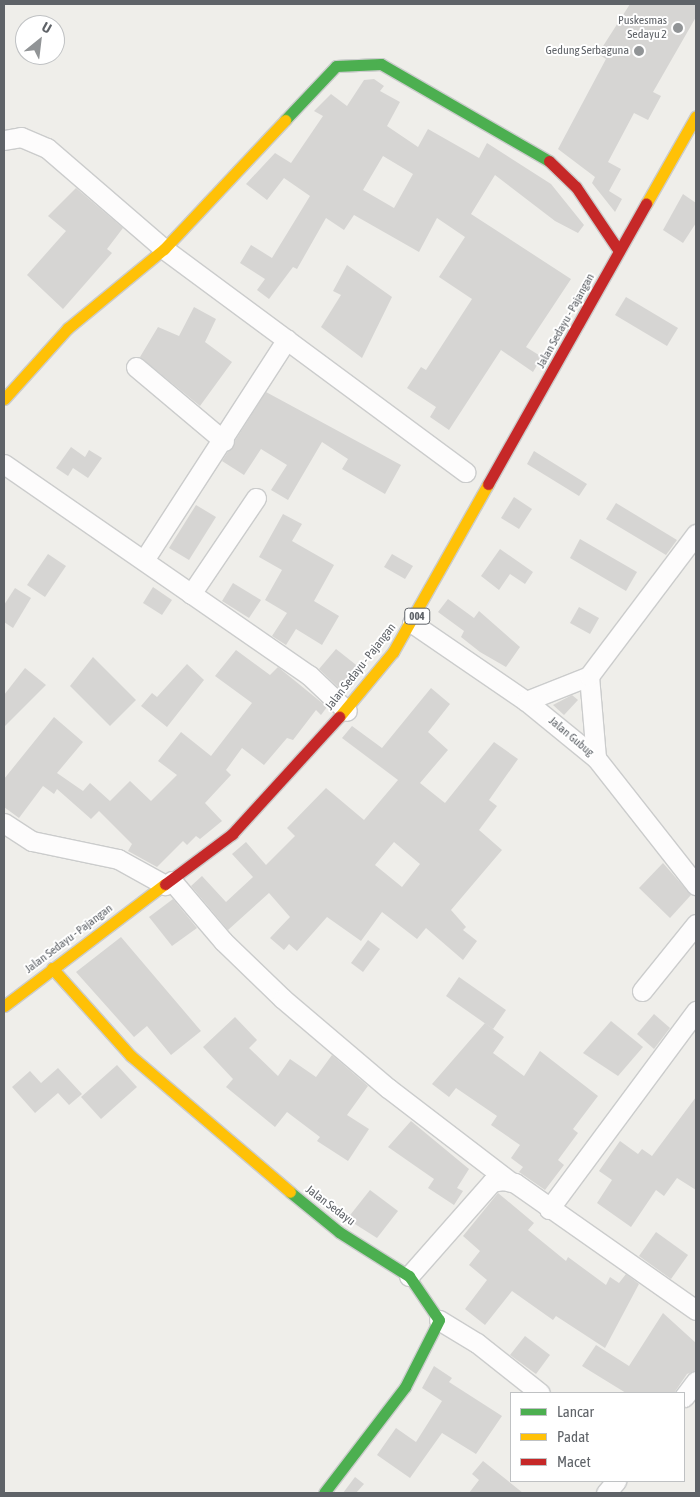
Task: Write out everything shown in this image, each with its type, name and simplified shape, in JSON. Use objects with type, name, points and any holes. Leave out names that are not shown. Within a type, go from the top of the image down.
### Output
[{"type":"street","points":[[4,399],[68,328],[164,249],[318,80],[336,66],[381,64],[564,172],[619,251]]},
{"type":"street","name":"Jalan Sedayu - Pajangan","points":[[4,1006],[52,968],[168,883],[260,807],[347,711],[412,623],[696,116]]},
{"type":"street","points":[[4,140],[21,137],[46,148],[164,249],[465,472]]},
{"type":"street","points":[[144,560],[224,441],[287,339]]},
{"type":"street","points":[[136,367],[224,441]]},
{"type":"street","points":[[4,464],[309,675],[347,711]]},
{"type":"street","points":[[191,594],[256,498]]},
{"type":"street","points":[[526,701],[589,676],[696,534]]},
{"type":"street","name":"Jalan Gubug","points":[[412,623],[526,701],[596,758],[696,885]]},
{"type":"street","points":[[589,676],[596,758]]},
{"type":"street","points":[[4,823],[32,842],[118,859],[168,883],[223,941],[284,999],[388,1088],[509,1181],[696,1310]]},
{"type":"street","points":[[642,991],[696,924]]},
{"type":"street","name":"Jalan Sedayu","points":[[52,968],[131,1056],[192,1112],[339,1232],[409,1276],[433,1305],[439,1320]]},
{"type":"street","points":[[549,1209],[696,1011]]},
{"type":"street","points":[[409,1276],[492,1182],[509,1181]]},
{"type":"street","points":[[324,1493],[405,1387],[432,1340],[439,1320],[477,1343],[539,1392]]},
{"type":"street","points":[[685,1396],[696,1381]]},
{"type":"street","points":[[606,1493],[615,1482]]},
{"type":"building","points":[[630,4],[696,4],[696,17],[653,92],[661,96],[648,120],[634,113],[608,162],[621,169],[609,191],[622,199],[615,212],[592,183],[595,177],[558,149],[606,59],[598,54]]},
{"type":"building","points":[[374,79],[384,86],[380,91],[400,102],[387,126],[418,147],[428,129],[479,158],[487,143],[551,184],[584,225],[578,233],[555,221],[495,175],[471,214],[571,279],[526,347],[542,357],[533,372],[501,350],[449,430],[430,417],[436,407],[407,388],[421,367],[426,370],[472,299],[439,277],[465,237],[437,218],[419,252],[354,215],[344,230],[326,218],[297,269],[293,267],[269,299],[257,290],[265,279],[240,263],[251,245],[272,258],[310,196],[284,178],[267,200],[246,184],[275,153],[291,163],[323,116],[314,111],[331,94],[347,106],[364,80]],"holes":[[[383,156],[413,174],[394,208],[363,190]]]},
{"type":"building","points":[[76,188],[123,228],[107,249],[112,253],[63,309],[27,275],[66,231],[48,216]]},
{"type":"building","points":[[683,194],[696,203],[696,223],[683,243],[663,230]]},
{"type":"building","points":[[347,265],[392,297],[362,358],[321,327],[341,295],[333,291]]},
{"type":"building","points":[[626,297],[678,328],[667,346],[615,315]]},
{"type":"building","points":[[194,307],[216,319],[205,342],[232,362],[200,406],[140,357],[158,327],[179,336]]},
{"type":"building","points":[[266,392],[401,465],[385,494],[342,469],[348,459],[322,442],[288,500],[271,490],[287,465],[261,449],[244,475],[222,461]]},
{"type":"building","points":[[71,447],[85,457],[89,450],[102,458],[88,478],[73,468],[68,476],[56,468]]},
{"type":"building","points":[[534,451],[587,484],[579,496],[527,464]]},
{"type":"building","points":[[514,497],[532,509],[519,529],[501,518]]},
{"type":"building","points":[[616,503],[677,540],[666,555],[606,519]]},
{"type":"building","points":[[196,505],[216,517],[189,560],[169,548]]},
{"type":"building","points":[[283,514],[302,524],[292,541],[334,565],[314,601],[339,616],[322,645],[296,629],[286,645],[272,636],[287,613],[265,600],[282,570],[259,557]]},
{"type":"building","points":[[580,539],[637,572],[626,591],[570,558]]},
{"type":"building","points":[[500,549],[533,572],[525,584],[510,574],[499,590],[481,576]]},
{"type":"building","points":[[48,554],[66,566],[45,597],[27,585]]},
{"type":"building","points":[[392,554],[413,566],[405,579],[384,567]]},
{"type":"building","points":[[233,583],[261,600],[249,618],[222,601]]},
{"type":"building","points":[[153,587],[172,600],[162,615],[143,603]]},
{"type":"building","points":[[15,588],[31,598],[13,628],[4,622],[4,605]]},
{"type":"building","points":[[448,599],[474,618],[479,611],[520,647],[506,667],[480,652],[461,637],[464,631],[438,612]]},
{"type":"building","points":[[579,607],[599,618],[590,634],[570,623]]},
{"type":"building","points":[[336,649],[360,668],[341,690],[319,669]]},
{"type":"building","points":[[236,650],[270,675],[278,667],[327,707],[321,715],[316,710],[293,740],[287,738],[264,765],[242,748],[226,770],[231,775],[205,803],[222,821],[200,839],[196,836],[187,845],[183,841],[157,867],[128,851],[132,844],[99,811],[91,819],[57,789],[54,794],[43,786],[19,818],[4,807],[4,779],[54,717],[83,742],[57,773],[83,791],[90,783],[110,801],[130,781],[151,801],[177,775],[158,761],[181,732],[211,756],[252,703],[215,676]]},
{"type":"building","points":[[93,657],[136,700],[110,726],[70,686]]},
{"type":"building","points":[[187,664],[204,680],[167,727],[141,706],[152,693],[157,697]]},
{"type":"building","points":[[25,668],[46,685],[4,727],[4,695]]},
{"type":"building","points":[[431,688],[450,704],[428,732],[448,750],[420,783],[445,803],[494,742],[518,759],[489,800],[497,806],[479,830],[502,850],[451,910],[466,927],[463,930],[477,941],[463,960],[426,928],[417,939],[382,912],[361,941],[327,917],[297,951],[289,944],[284,950],[270,938],[290,917],[269,893],[228,930],[191,886],[202,876],[226,902],[253,877],[232,854],[246,842],[266,865],[295,836],[287,828],[326,788],[364,820],[398,780],[342,738],[352,726],[382,748]],"holes":[[[394,842],[420,864],[402,887],[375,865]]]},
{"type":"building","points":[[572,695],[578,700],[564,715],[553,705]]},
{"type":"building","points":[[663,863],[691,895],[670,918],[639,888]]},
{"type":"building","points":[[173,899],[197,928],[172,946],[149,917]]},
{"type":"building","points":[[121,937],[201,1031],[171,1055],[147,1026],[134,1037],[76,972]]},
{"type":"building","points":[[368,940],[380,949],[363,972],[351,963]]},
{"type":"building","points":[[459,977],[506,1010],[493,1029],[446,996]]},
{"type":"building","points":[[654,1014],[670,1028],[654,1049],[637,1034]]},
{"type":"building","points":[[235,1017],[257,1040],[249,1048],[278,1076],[290,1059],[316,1077],[332,1055],[368,1086],[347,1115],[369,1129],[348,1161],[317,1141],[320,1137],[287,1112],[275,1127],[226,1087],[233,1079],[203,1047]]},
{"type":"building","points":[[611,1021],[643,1047],[618,1076],[583,1053]]},
{"type":"building","points":[[485,1023],[504,1037],[493,1053],[524,1076],[540,1051],[598,1096],[573,1129],[578,1133],[558,1160],[564,1165],[545,1190],[519,1172],[523,1167],[511,1158],[520,1145],[491,1125],[497,1116],[456,1088],[449,1097],[432,1084]]},
{"type":"building","points":[[117,1065],[137,1087],[101,1119],[81,1097]]},
{"type":"building","points":[[58,1068],[82,1094],[69,1105],[58,1093],[35,1113],[12,1087],[30,1071],[41,1083]]},
{"type":"building","points":[[696,1097],[696,1190],[677,1178],[664,1196],[656,1190],[631,1227],[597,1203],[612,1180],[599,1171],[620,1141],[638,1154],[642,1149],[652,1156]]},
{"type":"building","points":[[411,1121],[469,1169],[457,1188],[463,1191],[454,1205],[428,1188],[434,1179],[388,1147]]},
{"type":"building","points":[[370,1190],[398,1211],[377,1238],[347,1219]]},
{"type":"building","points":[[498,1193],[534,1223],[528,1230],[566,1261],[568,1257],[606,1285],[610,1277],[619,1283],[626,1274],[639,1284],[605,1348],[556,1316],[553,1320],[512,1291],[485,1325],[465,1309],[487,1280],[469,1265],[480,1251],[463,1236]]},
{"type":"building","points":[[656,1232],[688,1255],[671,1279],[639,1256]]},
{"type":"building","points":[[663,1313],[696,1343],[696,1370],[687,1374],[675,1392],[624,1392],[582,1366],[596,1345],[629,1366]]},
{"type":"building","points":[[525,1336],[550,1355],[536,1374],[510,1355]]},
{"type":"building","points":[[434,1366],[452,1378],[449,1382],[502,1416],[476,1454],[442,1433],[410,1478],[377,1455],[396,1428],[416,1442],[442,1401],[422,1388]]},
{"type":"building","points":[[483,1461],[523,1493],[469,1493],[479,1480],[472,1474]]},
{"type":"building","points":[[355,1477],[364,1484],[356,1493],[343,1493]]},
{"type":"traffic: fast","points":[[285,120],[336,66],[381,64],[549,161]]},
{"type":"traffic: fast","points":[[290,1192],[339,1232],[409,1276],[439,1320],[405,1387],[324,1493]]},
{"type":"traffic: slow","points":[[646,204],[696,116]]},
{"type":"traffic: slow","points":[[4,399],[68,328],[164,249],[285,120]]},
{"type":"traffic: slow","points":[[339,717],[393,652],[488,484]]},
{"type":"traffic: slow","points":[[4,1006],[165,884]]},
{"type":"traffic: slow","points":[[52,968],[131,1056],[290,1192]]},
{"type":"traffic: jam","points":[[549,161],[576,187],[619,251]]},
{"type":"traffic: jam","points":[[488,484],[646,204]]},
{"type":"traffic: jam","points":[[165,884],[232,834],[339,717]]},
{"type":"place","name":"Puskesmas Sedayu 2","points":[[678,28]]},
{"type":"place","name":"Gedung Serbaguna","points":[[639,51]]}]
